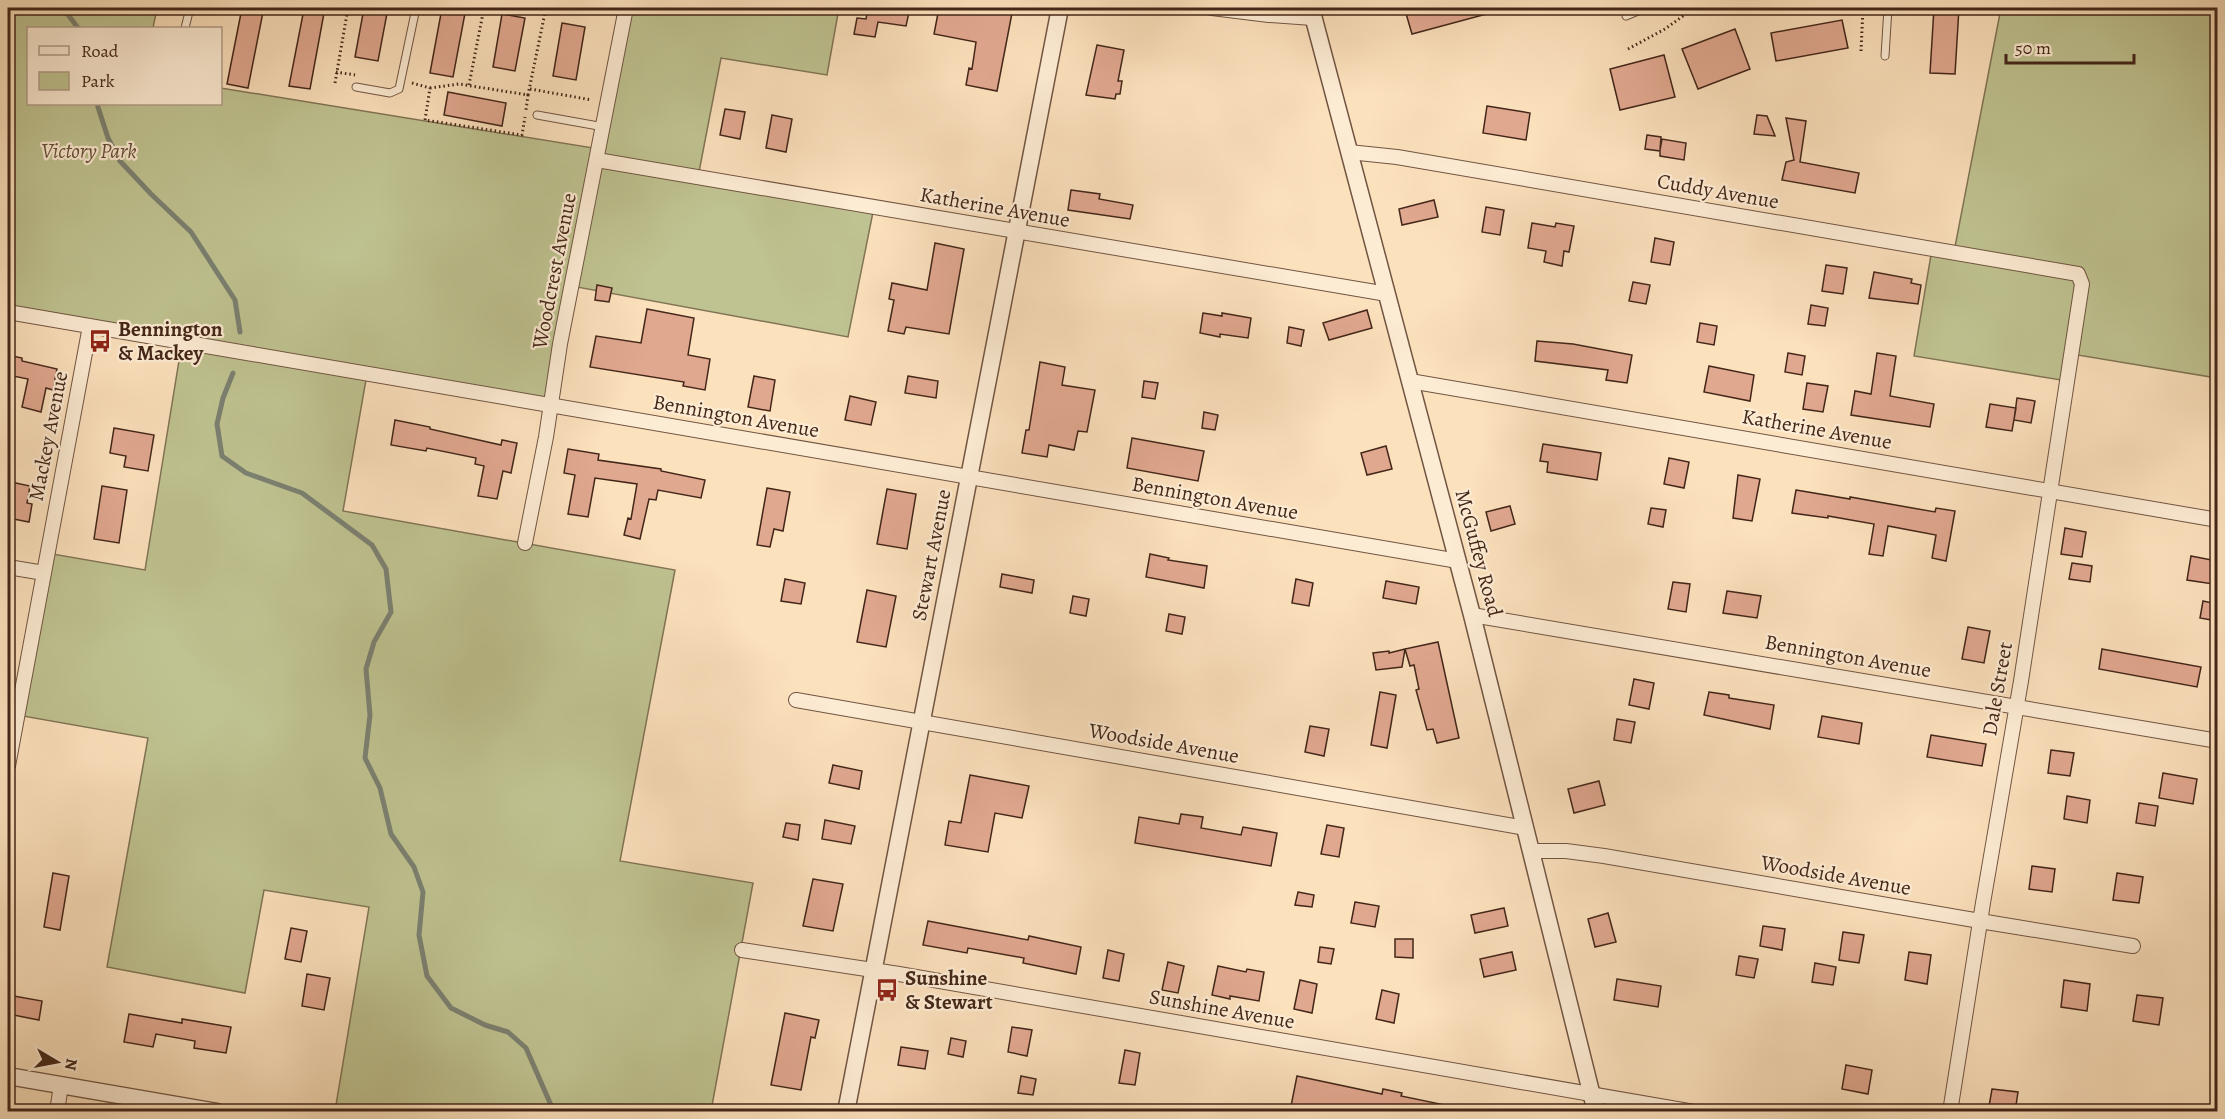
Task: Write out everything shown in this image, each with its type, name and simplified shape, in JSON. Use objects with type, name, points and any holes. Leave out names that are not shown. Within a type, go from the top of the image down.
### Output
[{"type":"street","name":"Woodcrest Avenue","points":[[525,543],[546,437],[562,332],[626,8]]},
{"type":"street","name":"Stewart Avenue","points":[[846,1112],[1060,8]]},
{"type":"street","points":[[1212,8],[1269,15],[1312,13]]},
{"type":"street","name":"McGuffey Road","points":[[1312,13],[1472,615],[1596,1112]]},
{"type":"street","name":"Cuddy Avenue","points":[[1350,152],[1397,157],[2078,274]]},
{"type":"street","name":"Katherine Avenue","points":[[597,160],[1387,294]]},
{"type":"street","name":"Dale Street","points":[[1950,1112],[2051,491],[2082,284],[2078,274]]},
{"type":"street","name":"Bennington Avenue","points":[[8,312],[1458,561]]},
{"type":"street","name":"Mackey Avenue","points":[[8,766],[90,326]]},
{"type":"street","name":"Katherine Avenue","points":[[1410,381],[2217,520]]},
{"type":"street","points":[[8,567],[44,573]]},
{"type":"street","name":"Bennington Avenue","points":[[1472,615],[2217,741]]},
{"type":"street","name":"Woodside Avenue","points":[[796,700],[1526,828]]},
{"type":"street","name":"Woodside Avenue","points":[[1532,850],[1566,851],[1604,856],[2133,946]]},
{"type":"street","name":"Sunshine Avenue","points":[[742,950],[874,970],[1694,1112]]},
{"type":"street","points":[[8,1076],[217,1112]]},
{"type":"street","points":[[57,1112],[61,1085]]},
{"type":"lane","points":[[185,27],[190,8]]},
{"type":"lane","points":[[356,87],[390,93],[399,89],[416,8]]},
{"type":"lane","points":[[1626,16],[1645,8]]},
{"type":"lane","points":[[1885,56],[1888,8]]},
{"type":"lane","points":[[537,116],[604,127]]},
{"type":"path","points":[[334,82],[348,8]]},
{"type":"path","points":[[469,85],[484,8]]},
{"type":"path","points":[[430,88],[426,120],[522,135],[546,8]]},
{"type":"path","points":[[1628,49],[1665,29],[1694,8]]},
{"type":"path","points":[[1861,51],[1863,8]]},
{"type":"path","points":[[411,83],[430,88],[469,85],[528,95]]},
{"type":"path","points":[[530,89],[592,100]]},
{"type":"green space","name":"Victory Park","points":[[8,8],[157,8],[153,27],[27,27],[27,105],[222,105],[222,88],[599,149],[626,8],[839,8],[827,75],[721,58],[698,177],[874,207],[848,337],[572,286],[550,405],[367,374],[343,511],[675,570],[620,861],[753,883],[711,1111],[335,1111],[369,907],[264,890],[245,993],[107,967],[148,738],[17,715],[47,553],[145,570],[182,342],[8,312]]},
{"type":"green space","points":[[2001,8],[2217,8],[2217,378],[2072,354],[2067,381],[1914,356],[1932,249],[1954,252]]},
{"type":"building","points":[[242,8],[263,12],[248,88],[227,84]]},
{"type":"building","points":[[364,8],[388,8],[378,61],[355,57]]},
{"type":"building","points":[[442,8],[466,8],[453,77],[430,73]]},
{"type":"building","points":[[868,8],[910,8],[906,26],[878,22],[875,37],[854,34],[857,18],[866,19]]},
{"type":"building","points":[[939,8],[1013,8],[997,91],[966,85],[969,68],[972,69],[976,42],[934,34]]},
{"type":"building","points":[[1413,8],[1493,8],[1494,12],[1412,34],[1405,10]]},
{"type":"building","points":[[1934,8],[1959,8],[1955,74],[1930,73]]},
{"type":"building","points":[[304,9],[324,13],[310,89],[289,86]]},
{"type":"building","points":[[502,14],[525,18],[515,71],[493,67]]},
{"type":"building","points":[[1842,20],[1848,48],[1776,61],[1771,33]]},
{"type":"building","points":[[562,23],[585,27],[576,80],[553,76]]},
{"type":"building","points":[[1735,29],[1750,69],[1698,89],[1682,49]]},
{"type":"building","points":[[1097,45],[1124,50],[1118,81],[1122,81],[1120,94],[1116,94],[1115,99],[1086,95]]},
{"type":"building","points":[[1664,55],[1675,97],[1620,110],[1610,69]]},
{"type":"building","points":[[448,92],[506,103],[502,126],[444,115]]},
{"type":"building","points":[[1487,106],[1530,113],[1526,140],[1483,133]]},
{"type":"building","points":[[725,109],[745,112],[740,139],[720,135]]},
{"type":"building","points":[[772,115],[792,119],[786,152],[766,148]]},
{"type":"building","points":[[1757,115],[1767,116],[1775,136],[1754,134]]},
{"type":"building","points":[[1786,118],[1806,121],[1800,162],[1859,173],[1855,193],[1782,180],[1786,162],[1794,160]]},
{"type":"building","points":[[1647,135],[1661,137],[1660,150],[1662,139],[1686,143],[1684,160],[1660,156],[1660,151],[1645,149]]},
{"type":"building","points":[[1071,190],[1100,194],[1099,199],[1133,205],[1130,219],[1068,210]]},
{"type":"building","points":[[1434,200],[1438,217],[1402,225],[1399,209]]},
{"type":"building","points":[[1486,207],[1504,210],[1500,235],[1482,232]]},
{"type":"building","points":[[1532,223],[1555,227],[1556,223],[1574,226],[1569,252],[1564,251],[1562,266],[1544,262],[1546,251],[1528,248]]},
{"type":"building","points":[[1655,238],[1674,242],[1670,265],[1651,262]]},
{"type":"building","points":[[935,243],[964,249],[949,334],[906,327],[904,334],[888,331],[894,300],[889,299],[892,283],[927,290]]},
{"type":"building","points":[[1826,265],[1847,268],[1843,294],[1822,291]]},
{"type":"building","points":[[1874,272],[1912,279],[1911,283],[1921,285],[1918,304],[1869,298]]},
{"type":"building","points":[[1633,282],[1650,285],[1646,304],[1629,301]]},
{"type":"building","points":[[597,285],[612,288],[609,302],[595,300]]},
{"type":"building","points":[[1811,305],[1828,308],[1825,326],[1808,324]]},
{"type":"building","points":[[647,309],[694,318],[688,355],[710,359],[705,390],[683,386],[684,382],[590,367],[596,336],[641,343]]},
{"type":"building","points":[[1367,310],[1372,328],[1329,340],[1323,323]]},
{"type":"building","points":[[1203,313],[1222,316],[1222,313],[1251,318],[1248,338],[1220,334],[1220,337],[1200,333]]},
{"type":"building","points":[[1700,323],[1717,326],[1714,345],[1697,342]]},
{"type":"building","points":[[1289,327],[1304,330],[1301,346],[1287,343]]},
{"type":"building","points":[[1537,341],[1573,344],[1632,355],[1627,383],[1606,380],[1608,370],[1535,361]]},
{"type":"building","points":[[1788,353],[1805,356],[1802,375],[1785,372]]},
{"type":"building","points":[[1877,353],[1896,356],[1890,396],[1934,404],[1930,427],[1851,415],[1855,391],[1871,394]]},
{"type":"building","points":[[8,355],[22,358],[22,361],[57,369],[53,390],[46,388],[41,412],[22,407],[28,379],[8,375]]},
{"type":"building","points":[[1040,362],[1065,367],[1062,385],[1095,390],[1087,432],[1078,431],[1074,450],[1049,445],[1047,457],[1022,453],[1026,430],[1029,430]]},
{"type":"building","points":[[1709,366],[1754,375],[1750,401],[1704,392]]},
{"type":"building","points":[[754,376],[775,380],[770,411],[748,407]]},
{"type":"building","points":[[908,376],[938,381],[936,398],[905,393]]},
{"type":"building","points":[[1144,381],[1158,383],[1155,399],[1142,397]]},
{"type":"building","points":[[1807,383],[1828,386],[1823,412],[1803,409]]},
{"type":"building","points":[[850,396],[876,402],[871,425],[845,420]]},
{"type":"building","points":[[2017,398],[2035,401],[2031,423],[2014,420]]},
{"type":"building","points":[[1990,404],[2016,408],[2012,431],[1986,427]]},
{"type":"building","points":[[1204,412],[1218,415],[1215,430],[1202,428]]},
{"type":"building","points":[[395,420],[501,445],[502,440],[517,443],[511,473],[503,471],[497,499],[478,496],[484,466],[475,464],[476,458],[427,448],[426,451],[391,445]]},
{"type":"building","points":[[114,428],[154,435],[148,471],[124,467],[126,456],[110,453]]},
{"type":"building","points":[[1132,438],[1204,451],[1198,481],[1127,468]]},
{"type":"building","points":[[1543,444],[1601,453],[1597,480],[1547,472],[1548,462],[1540,461]]},
{"type":"building","points":[[1386,446],[1392,469],[1367,475],[1361,453]]},
{"type":"building","points":[[568,449],[599,454],[598,460],[661,469],[661,471],[705,480],[701,498],[658,490],[656,500],[649,499],[640,539],[624,535],[628,518],[631,519],[637,484],[595,478],[588,517],[568,514],[575,475],[564,473]]},
{"type":"building","points":[[1669,458],[1689,462],[1684,488],[1664,484]]},
{"type":"building","points":[[1738,475],[1760,479],[1752,521],[1733,518]]},
{"type":"building","points":[[11,482],[30,486],[27,503],[32,504],[29,522],[8,518]]},
{"type":"building","points":[[102,486],[127,490],[119,543],[94,539]]},
{"type":"building","points":[[767,488],[790,492],[783,531],[774,529],[770,547],[757,545]]},
{"type":"building","points":[[887,489],[916,494],[907,549],[877,544]]},
{"type":"building","points":[[1796,490],[1935,512],[1936,508],[1955,511],[1946,561],[1932,558],[1936,535],[1888,526],[1883,556],[1869,554],[1874,524],[1828,516],[1828,518],[1792,513]]},
{"type":"building","points":[[1510,506],[1515,524],[1491,531],[1486,512]]},
{"type":"building","points":[[1651,508],[1666,510],[1663,527],[1648,524]]},
{"type":"building","points":[[2065,528],[2086,532],[2082,557],[2061,554]]},
{"type":"building","points":[[1150,554],[1169,558],[1168,560],[1207,566],[1204,588],[1146,577]]},
{"type":"building","points":[[2191,556],[2217,561],[2213,584],[2187,580]]},
{"type":"building","points":[[2072,563],[2092,566],[2090,582],[2069,579]]},
{"type":"building","points":[[1002,574],[1034,580],[1032,593],[1000,587]]},
{"type":"building","points":[[785,579],[805,583],[801,604],[781,601]]},
{"type":"building","points":[[1296,579],[1313,583],[1309,606],[1292,603]]},
{"type":"building","points":[[1386,581],[1419,587],[1416,604],[1383,598]]},
{"type":"building","points":[[1673,582],[1690,584],[1686,612],[1668,609]]},
{"type":"building","points":[[867,590],[896,596],[886,647],[857,642]]},
{"type":"building","points":[[1727,591],[1761,596],[1757,618],[1723,613]]},
{"type":"building","points":[[1073,596],[1089,599],[1086,616],[1070,613]]},
{"type":"building","points":[[2203,601],[2217,604],[2217,621],[2200,618]]},
{"type":"building","points":[[1169,614],[1185,617],[1182,634],[1166,631]]},
{"type":"building","points":[[1968,627],[1990,631],[1984,663],[1962,659]]},
{"type":"building","points":[[1438,642],[1459,738],[1437,743],[1433,729],[1427,730],[1416,690],[1419,689],[1414,665],[1410,666],[1405,649]]},
{"type":"building","points":[[1405,649],[1402,667],[1376,670],[1373,653],[1389,651],[1389,653]]},
{"type":"building","points":[[2102,649],[2201,667],[2197,687],[2099,669]]},
{"type":"building","points":[[1634,679],[1654,683],[1649,709],[1629,705]]},
{"type":"building","points":[[1380,692],[1396,695],[1387,748],[1371,745]]},
{"type":"building","points":[[1709,692],[1729,695],[1729,698],[1774,705],[1770,729],[1704,715]]},
{"type":"building","points":[[1822,716],[1862,723],[1859,744],[1818,737]]},
{"type":"building","points":[[1617,719],[1635,722],[1631,743],[1614,740]]},
{"type":"building","points":[[1310,726],[1329,729],[1324,756],[1305,752]]},
{"type":"building","points":[[1931,735],[1986,744],[1982,766],[1927,757]]},
{"type":"building","points":[[2051,750],[2074,753],[2070,776],[2048,773]]},
{"type":"building","points":[[833,765],[862,771],[859,789],[829,783]]},
{"type":"building","points":[[2163,773],[2197,779],[2193,804],[2159,798]]},
{"type":"building","points":[[970,775],[1029,786],[1022,818],[995,813],[988,852],[945,845],[949,821],[961,823]]},
{"type":"building","points":[[1599,781],[1605,805],[1574,813],[1568,789]]},
{"type":"building","points":[[2067,796],[2090,800],[2087,823],[2064,819]]},
{"type":"building","points":[[2139,803],[2158,806],[2155,826],[2136,823]]},
{"type":"building","points":[[1181,814],[1203,817],[1201,828],[1241,835],[1243,827],[1277,833],[1271,866],[1135,843],[1139,817],[1179,824]]},
{"type":"building","points":[[825,820],[855,826],[851,844],[822,839]]},
{"type":"building","points":[[786,823],[800,825],[798,840],[783,837]]},
{"type":"building","points":[[1327,825],[1344,828],[1339,857],[1321,854]]},
{"type":"building","points":[[2032,866],[2055,869],[2052,892],[2029,889]]},
{"type":"building","points":[[53,873],[69,876],[60,930],[44,927]]},
{"type":"building","points":[[2117,873],[2143,877],[2139,903],[2113,900]]},
{"type":"building","points":[[813,879],[843,884],[833,931],[803,926]]},
{"type":"building","points":[[1298,892],[1314,895],[1312,907],[1295,905]]},
{"type":"building","points":[[1355,902],[1379,906],[1375,927],[1351,923]]},
{"type":"building","points":[[1504,908],[1508,926],[1475,933],[1471,915]]},
{"type":"building","points":[[1608,913],[1616,942],[1595,947],[1588,919]]},
{"type":"building","points":[[928,921],[1028,940],[1029,936],[1081,947],[1076,974],[1023,963],[1024,958],[968,948],[967,953],[923,945]]},
{"type":"building","points":[[1763,926],[1785,929],[1782,950],[1760,946]]},
{"type":"building","points":[[291,928],[307,931],[301,962],[285,959]]},
{"type":"building","points":[[1843,932],[1864,935],[1859,963],[1839,960]]},
{"type":"building","points":[[1395,939],[1413,939],[1413,958],[1395,957]]},
{"type":"building","points":[[1320,947],[1334,949],[1331,964],[1318,962]]},
{"type":"building","points":[[1108,950],[1124,954],[1119,981],[1103,978]]},
{"type":"building","points":[[1512,952],[1516,970],[1484,977],[1480,959]]},
{"type":"building","points":[[1909,952],[1931,955],[1927,984],[1905,980]]},
{"type":"building","points":[[1739,956],[1758,959],[1754,978],[1736,975]]},
{"type":"building","points":[[1168,962],[1184,966],[1178,993],[1162,990]]},
{"type":"building","points":[[1815,963],[1836,967],[1833,985],[1812,982]]},
{"type":"building","points":[[1218,966],[1246,972],[1247,969],[1264,972],[1259,1001],[1212,995]]},
{"type":"building","points":[[307,974],[330,978],[324,1010],[302,1006]]},
{"type":"building","points":[[1617,979],[1661,986],[1658,1007],[1614,1000]]},
{"type":"building","points":[[1300,980],[1317,984],[1312,1013],[1294,1009]]},
{"type":"building","points":[[2064,980],[2090,984],[2087,1011],[2061,1007]]},
{"type":"building","points":[[1382,990],[1399,994],[1394,1023],[1376,1019]]},
{"type":"building","points":[[8,995],[42,1001],[39,1020],[8,1014]]},
{"type":"building","points":[[2137,995],[2163,998],[2159,1025],[2133,1021]]},
{"type":"building","points":[[785,1013],[819,1020],[815,1038],[811,1037],[801,1090],[771,1085]]},
{"type":"building","points":[[129,1014],[182,1023],[182,1019],[231,1027],[226,1053],[194,1048],[195,1041],[156,1034],[153,1047],[124,1042]]},
{"type":"building","points":[[1012,1027],[1032,1030],[1027,1056],[1008,1052]]},
{"type":"building","points":[[951,1038],[966,1041],[963,1057],[948,1054]]},
{"type":"building","points":[[901,1047],[928,1051],[925,1069],[898,1065]]},
{"type":"building","points":[[1125,1050],[1140,1053],[1135,1085],[1119,1083]]},
{"type":"building","points":[[1846,1065],[1872,1070],[1868,1094],[1842,1089]]},
{"type":"building","points":[[1021,1076],[1036,1079],[1033,1095],[1018,1093]]},
{"type":"building","points":[[1297,1076],[1382,1094],[1383,1089],[1402,1093],[1401,1096],[1445,1105],[1445,1112],[1322,1112],[1291,1106]]},
{"type":"building","points":[[1992,1089],[2018,1092],[2015,1112],[1988,1112]]},
{"type":"waterway","points":[[63,8],[77,27]]},
{"type":"waterway","points":[[97,105],[108,138],[120,161],[191,232],[235,300],[240,332]]},
{"type":"waterway","points":[[233,373],[223,398],[217,424],[222,456],[246,473],[302,493],[372,545],[386,569],[391,612],[374,642],[366,669],[370,715],[365,758],[380,788],[391,834],[414,867],[423,892],[419,935],[427,976],[451,1008],[485,1025],[508,1032],[526,1048],[554,1112]]},
{"type":"place","name":"Bennington & Mackey","points":[[100,341]]},
{"type":"place","name":"Sunshine & Stewart","points":[[887,990]]}]
